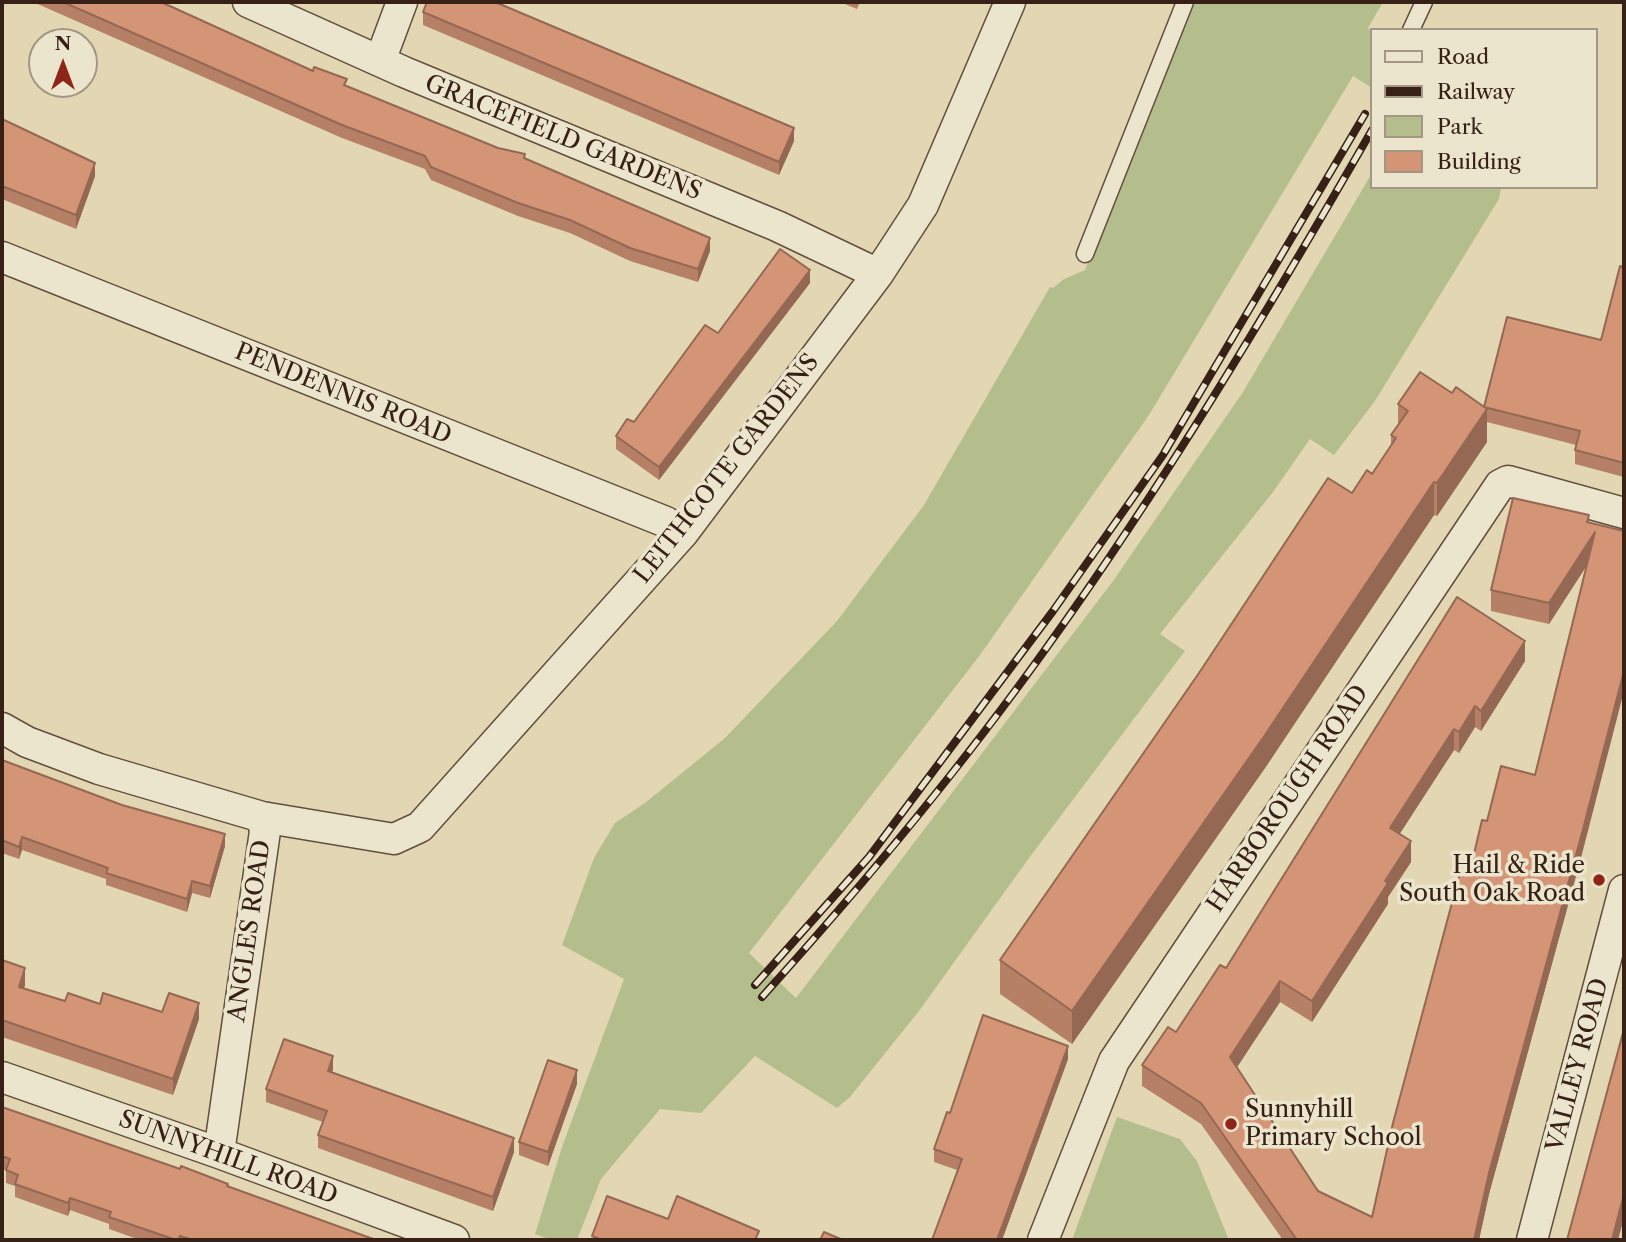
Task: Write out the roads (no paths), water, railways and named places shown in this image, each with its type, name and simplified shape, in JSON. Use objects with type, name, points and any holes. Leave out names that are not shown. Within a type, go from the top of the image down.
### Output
[{"type":"street","name":"GRACEFIELD GARDENS","points":[[248,2],[380,61],[777,226],[878,274]]},
{"type":"street","points":[[380,61],[402,2]]},
{"type":"street","name":"LEITHCOTE GARDENS","points":[[262,817],[394,839],[420,827],[683,533],[878,274],[923,205],[1010,2]]},
{"type":"street","name":"PENDENNIS ROAD","points":[[2,257],[654,517],[683,533]]},
{"type":"street","name":"HARBOROUGH ROAD","points":[[1043,1240],[1114,1060],[1500,485],[1508,481],[1624,513]]},
{"type":"street","name":"ANGLES ROAD","points":[[2,728],[27,741],[99,769],[262,817],[265,831],[219,1153]]},
{"type":"street","name":"VALLEY ROAD","points":[[1532,1240],[1619,934],[1624,890]]},
{"type":"street","name":"SUNNYHILL ROAD","points":[[2,1077],[219,1153],[454,1240]]},
{"type":"lane","points":[[1085,254],[1185,2]]},
{"type":"lane","points":[[1412,28],[1424,2]]},
{"type":"railway","points":[[755,985],[869,857],[1053,611],[1163,455],[1365,114]]},
{"type":"railway","points":[[762,997],[942,786],[1087,591],[1214,396],[1370,133]]},
{"type":"place","name":"Hail & Ride South Oak Road","points":[[1599,880]]},
{"type":"place","name":"Sunnyhill Primary School","points":[[1231,1124]]}]
